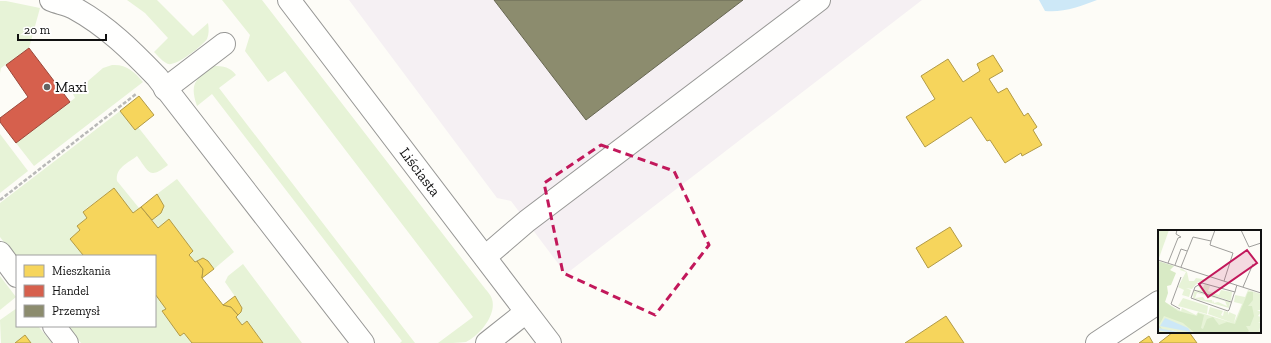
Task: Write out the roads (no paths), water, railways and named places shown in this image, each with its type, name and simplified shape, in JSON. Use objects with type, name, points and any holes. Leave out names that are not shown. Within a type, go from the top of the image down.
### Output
[{"type":"street","points":[[51,0],[73,8],[107,29],[126,45],[161,83],[363,343]]},
{"type":"street","name":"Liściasta","points":[[289,0],[550,343]]},
{"type":"street","points":[[485,257],[527,221],[819,0]]},
{"type":"street","points":[[161,83],[224,44]]},
{"type":"street","points":[[0,253],[16,275]]},
{"type":"street","points":[[1097,343],[1158,303]]},
{"type":"street","points":[[486,343],[526,312]]},
{"type":"street","points":[[55,327],[67,343]]},
{"type":"water","points":[[1039,0],[1097,0],[1085,5],[1058,11],[1045,11]]},
{"type":"place","name":"Maxi","points":[[47,87]]}]
